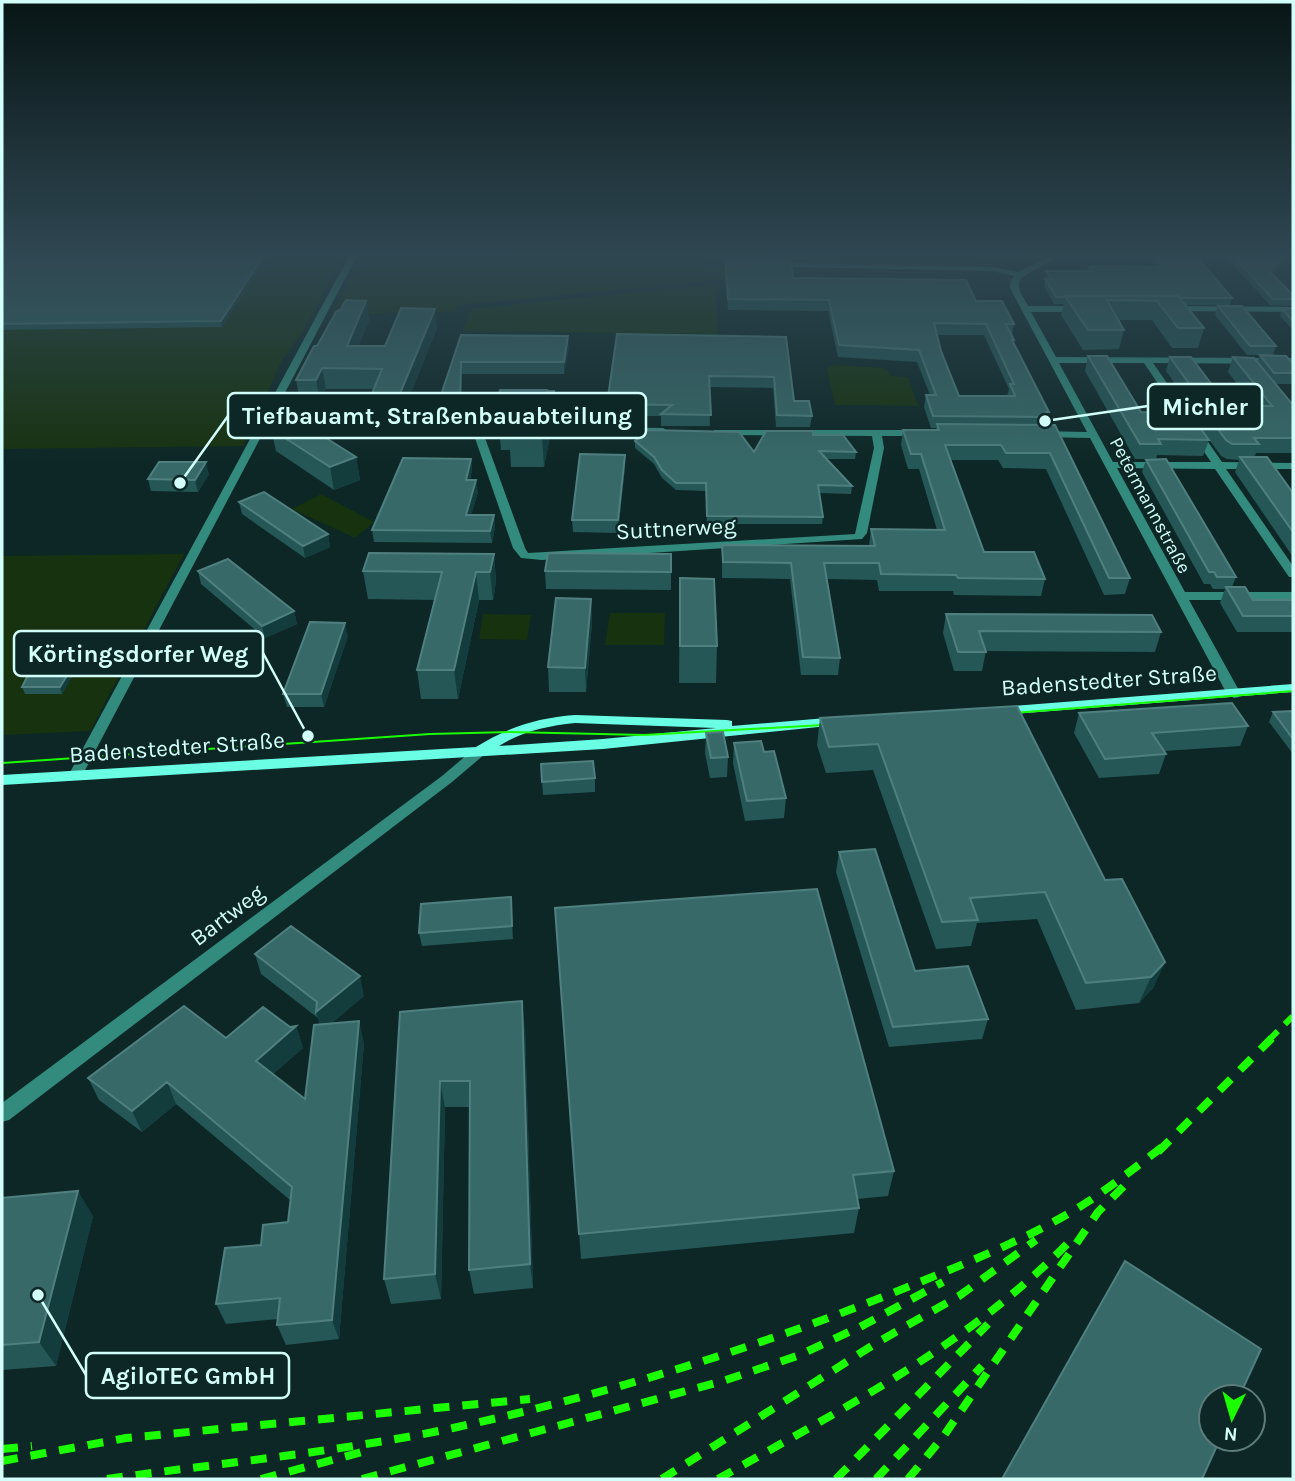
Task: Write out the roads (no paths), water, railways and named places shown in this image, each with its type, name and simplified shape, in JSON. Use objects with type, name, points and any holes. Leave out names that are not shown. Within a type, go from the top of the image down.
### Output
[{"type":"street","points":[[75,776],[316,325]]},
{"type":"street","name":"Petermannstraße","points":[[1035,325],[1234,694]]},
{"type":"street","points":[[1055,360],[1293,362]]},
{"type":"street","points":[[1146,360],[1293,575]]},
{"type":"street","points":[[262,428],[673,431]]},
{"type":"street","name":"Suttnerweg","points":[[482,429],[480,438],[519,548],[525,556],[858,537],[862,533],[880,449],[876,433]]},
{"type":"street","points":[[700,431],[931,433]]},
{"type":"street","points":[[1032,434],[1095,435]]},
{"type":"street","points":[[1111,465],[1293,466]]},
{"type":"street","points":[[1180,596],[1293,596]]},
{"type":"street","name":"Badenstedter Straße","points":[[980,712],[1293,688]]},
{"type":"street","name":"Badenstedter Straße","points":[[480,751],[511,732],[531,724],[549,721],[575,719],[761,726]]},
{"type":"street","name":"Badenstedter Straße","points":[[2,780],[684,738],[761,726],[858,719]]},
{"type":"street","name":"Bartweg","points":[[2,1114],[447,779],[480,751]]},
{"type":"tram line","points":[[1000,714],[1293,691]]},
{"type":"tram line","points":[[2,763],[430,734],[511,732],[644,735],[840,724]]},
{"type":"railway","points":[[1270,1039],[1293,1016]]},
{"type":"railway","points":[[1165,1145],[1272,1038]]},
{"type":"railway","points":[[107,1479],[324,1450],[453,1428],[570,1400],[687,1366],[859,1306],[1006,1246],[1092,1199],[1165,1145]]},
{"type":"railway","points":[[1158,1152],[1165,1145]]},
{"type":"railway","points":[[908,1479],[943,1437],[1098,1212],[1128,1182]]},
{"type":"railway","points":[[662,1479],[878,1342],[959,1296],[1036,1240]]},
{"type":"railway","points":[[718,1479],[857,1401],[946,1344],[1029,1280],[1068,1243]]},
{"type":"railway","points":[[362,1479],[723,1381],[797,1356],[860,1327],[943,1282]]},
{"type":"railway","points":[[836,1479],[988,1324]]},
{"type":"railway","points":[[876,1479],[982,1366]]},
{"type":"railway","points":[[2,1461],[126,1438],[530,1399]]},
{"type":"railway","points":[[2,1449],[32,1446]]},
{"type":"railway","points":[[261,1479],[366,1451]]},
{"type":"place","name":"Michler","points":[[1045,421]]},
{"type":"place","name":"Tiefbauamt, Straßenbauabteilung","points":[[180,483]]},
{"type":"place","name":"Körtingsdorfer Weg","points":[[308,736]]},
{"type":"place","name":"AgiloTEC GmbH","points":[[38,1295]]}]
